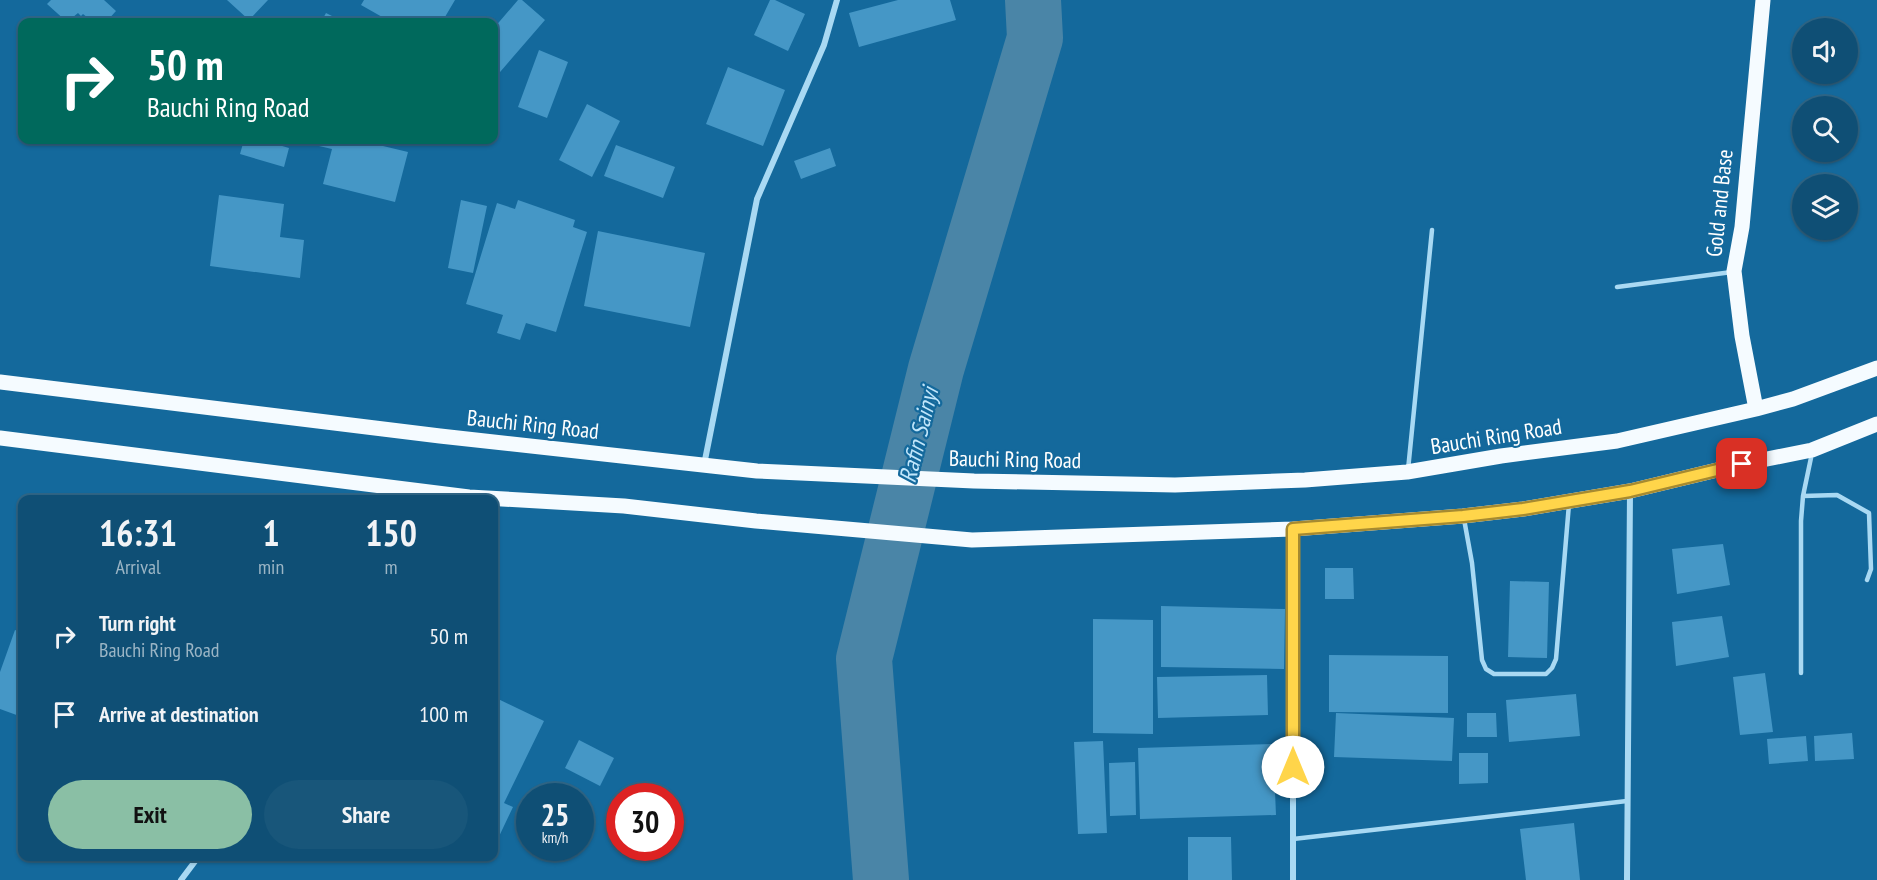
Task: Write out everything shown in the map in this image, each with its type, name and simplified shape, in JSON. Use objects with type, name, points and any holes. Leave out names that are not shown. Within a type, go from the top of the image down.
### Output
[{"type":"main road","name":"Gold and Base","points":[[1756,410],[1742,336],[1734,271],[1742,227],[1763,0]]},
{"type":"main road","name":"Bauchi Ring Road","points":[[0,382],[440,436],[758,471],[974,481],[1175,485],[1305,480],[1407,472],[1501,456],[1617,441],[1756,410],[1877,368]]},
{"type":"main road","points":[[498,500],[624,506],[756,521],[972,540],[1293,529],[1463,516],[1523,509],[1630,491],[1699,473],[1812,450],[1877,424]]},
{"type":"main road","points":[[0,438],[445,495]]},
{"type":"street","points":[[704,466],[757,199],[824,45],[837,0]]},
{"type":"street","points":[[1627,880],[1630,491]]},
{"type":"street","points":[[1293,529],[1293,880]]},
{"type":"street","points":[[181,880],[195,861]]},
{"type":"lane","points":[[1407,472],[1432,230]]},
{"type":"lane","points":[[1617,286],[1734,271]]},
{"type":"lane","points":[[1801,674],[1801,521],[1803,496],[1812,450]]},
{"type":"lane","points":[[1803,496],[1837,495],[1869,513],[1871,569],[1867,580]]},
{"type":"lane","points":[[1463,516],[1472,563],[1482,660],[1486,669],[1494,674],[1545,674],[1552,668],[1556,659],[1570,501]]},
{"type":"lane","points":[[1293,838],[1628,801]]},
{"type":"building","points":[[51,0],[104,0],[116,11],[110,18],[88,18],[78,13],[72,18],[63,18],[47,4]]},
{"type":"building","points":[[227,0],[268,0],[251,18],[247,18]]},
{"type":"building","points":[[364,0],[455,0],[444,18],[384,18],[361,5]]},
{"type":"building","points":[[518,0],[522,0],[545,20],[498,74],[498,23]]},
{"type":"building","points":[[770,0],[775,0],[805,14],[788,51],[754,35]]},
{"type":"building","points":[[898,0],[950,0],[956,20],[859,47],[849,13]]},
{"type":"building","points":[[326,13],[336,18],[323,18]]},
{"type":"building","points":[[539,50],[568,62],[547,118],[518,107]]},
{"type":"building","points":[[728,67],[785,90],[763,146],[706,124]]},
{"type":"building","points":[[587,104],[620,121],[592,177],[559,160]]},
{"type":"building","points":[[243,144],[276,144],[289,148],[284,167],[240,154]]},
{"type":"building","points":[[310,144],[375,144],[408,152],[395,202],[323,184],[332,149]]},
{"type":"building","points":[[616,145],[675,167],[663,198],[604,176]]},
{"type":"building","points":[[830,148],[836,166],[801,179],[794,161]]},
{"type":"building","points":[[219,195],[284,204],[280,237],[304,240],[300,278],[210,266]]},
{"type":"building","points":[[461,200],[487,206],[473,273],[448,268]]},
{"type":"building","points":[[518,200],[575,220],[573,227],[587,232],[556,332],[526,323],[520,340],[497,333],[503,315],[466,304],[497,203],[515,209]]},
{"type":"building","points":[[598,231],[705,253],[690,327],[584,306]]},
{"type":"building","points":[[1723,544],[1730,585],[1677,594],[1672,549]]},
{"type":"building","points":[[1325,568],[1353,568],[1354,599],[1325,599]]},
{"type":"building","points":[[1510,581],[1549,582],[1547,658],[1508,657]]},
{"type":"building","points":[[1161,606],[1285,609],[1284,669],[1161,667]]},
{"type":"building","points":[[1722,616],[1729,657],[1676,666],[1672,622]]},
{"type":"building","points":[[1093,619],[1153,620],[1153,734],[1093,733]]},
{"type":"building","points":[[15,630],[18,631],[18,716],[0,709],[0,672]]},
{"type":"building","points":[[1329,655],[1448,656],[1448,713],[1329,712]]},
{"type":"building","points":[[1765,673],[1773,732],[1740,735],[1733,677]]},
{"type":"building","points":[[1267,675],[1268,715],[1158,718],[1157,677]]},
{"type":"building","points":[[1576,694],[1580,736],[1509,742],[1506,700]]},
{"type":"building","points":[[498,699],[544,721],[504,803],[513,807],[498,839]]},
{"type":"building","points":[[1336,713],[1454,718],[1452,761],[1334,757]]},
{"type":"building","points":[[1467,713],[1496,713],[1497,737],[1467,737]]},
{"type":"building","points":[[1852,733],[1854,759],[1815,761],[1814,736]]},
{"type":"building","points":[[1806,736],[1808,761],[1769,764],[1767,739]]},
{"type":"building","points":[[579,740],[614,758],[600,786],[565,768]]},
{"type":"building","points":[[1103,741],[1107,833],[1078,834],[1074,742]]},
{"type":"building","points":[[1273,744],[1276,815],[1140,819],[1138,748]]},
{"type":"building","points":[[1459,753],[1488,753],[1488,783],[1459,784]]},
{"type":"building","points":[[1135,762],[1136,815],[1110,816],[1109,763]]},
{"type":"building","points":[[1574,823],[1580,880],[1526,880],[1520,829]]},
{"type":"building","points":[[1188,837],[1231,837],[1232,880],[1188,880]]},
{"type":"waterway","name":"Rafin Sainyi","points":[[881,880],[864,659],[936,369],[1035,38],[1033,0]]},
{"type":"route","points":[[1293,767],[1293,529],[1523,509],[1630,491],[1742,464]]}]
